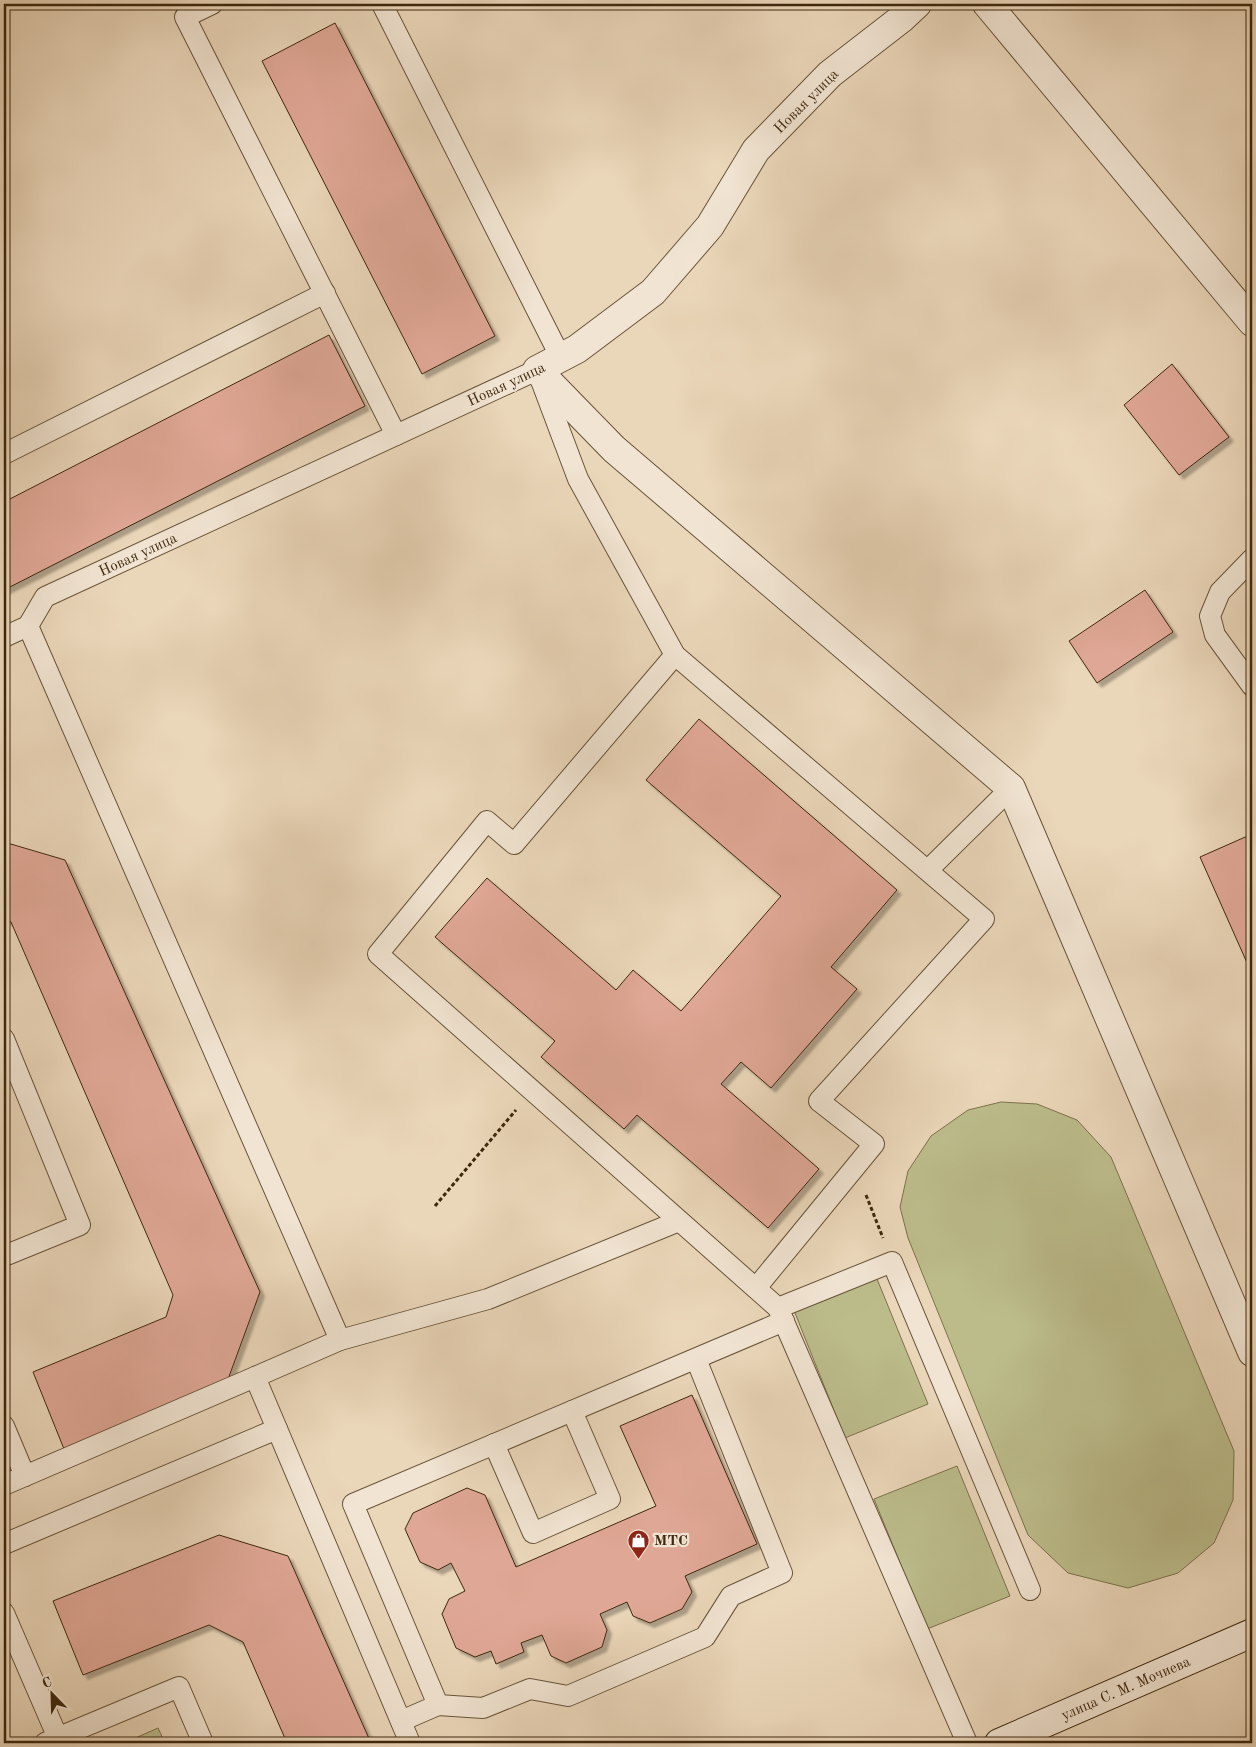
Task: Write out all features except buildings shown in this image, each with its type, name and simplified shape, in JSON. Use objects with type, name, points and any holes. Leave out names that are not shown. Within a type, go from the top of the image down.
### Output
[{"type":"street","name":"Новая улица","points":[[549,364],[578,349],[653,292],[710,226],[756,150],[830,74],[901,19],[917,4]]},
{"type":"street","points":[[987,4],[1252,322]]},
{"type":"street","points":[[549,364],[614,449],[1011,788],[1252,1352]]},
{"type":"street","name":"улица С. М. Мочиева","points":[[999,1743],[1252,1633]]},
{"type":"lane","points":[[212,4],[185,18],[396,435]]},
{"type":"lane","points":[[382,4],[549,364],[578,479],[675,655],[984,919],[820,1101],[874,1144],[756,1288]]},
{"type":"lane","points":[[4,454],[324,293]]},
{"type":"lane","name":"Новая улица","points":[[28,626],[45,597],[549,364]]},
{"type":"lane","points":[[1252,559],[1220,592],[1210,616],[1215,635],[1252,686]]},
{"type":"lane","points":[[4,636],[28,626],[340,1340]]},
{"type":"lane","points":[[675,655],[514,844],[487,821],[378,954],[756,1288],[781,1315],[967,1743]]},
{"type":"lane","points":[[928,870],[1011,788]]},
{"type":"lane","points":[[4,1039],[80,1225],[4,1256]]},
{"type":"lane","points":[[4,1485],[340,1340],[488,1299],[680,1220]]},
{"type":"lane","points":[[438,1705],[353,1504],[696,1359],[781,1315],[892,1262],[1030,1590]]},
{"type":"lane","points":[[401,1721],[438,1705],[483,1708],[530,1690],[568,1696],[705,1637],[731,1596],[782,1573],[696,1359]]},
{"type":"lane","points":[[255,1377],[410,1743]]},
{"type":"lane","points":[[494,1444],[533,1533],[610,1499],[572,1411]]},
{"type":"lane","points":[[4,1426],[25,1476]]},
{"type":"lane","points":[[4,1544],[277,1428]]},
{"type":"lane","points":[[4,1613],[52,1740],[179,1687],[203,1743]]},
{"type":"path","points":[[435,1206],[533,1091]]},
{"type":"path","points":[[855,1166],[892,1262]]},
{"type":"green space","points":[[1001,1102],[1037,1104],[1077,1120],[1111,1157],[1234,1451],[1233,1500],[1214,1543],[1178,1573],[1128,1588],[1068,1573],[1028,1535],[908,1238],[900,1207],[908,1171],[931,1136],[968,1110]]},
{"type":"green space","points":[[875,1274],[928,1404],[845,1438],[793,1308]]},
{"type":"green space","points":[[957,1466],[1010,1596],[927,1629],[874,1499]]},
{"type":"green space","points":[[158,1728],[165,1743],[124,1743]]},
{"type":"place","name":"МТС","points":[[638,1559]]}]
